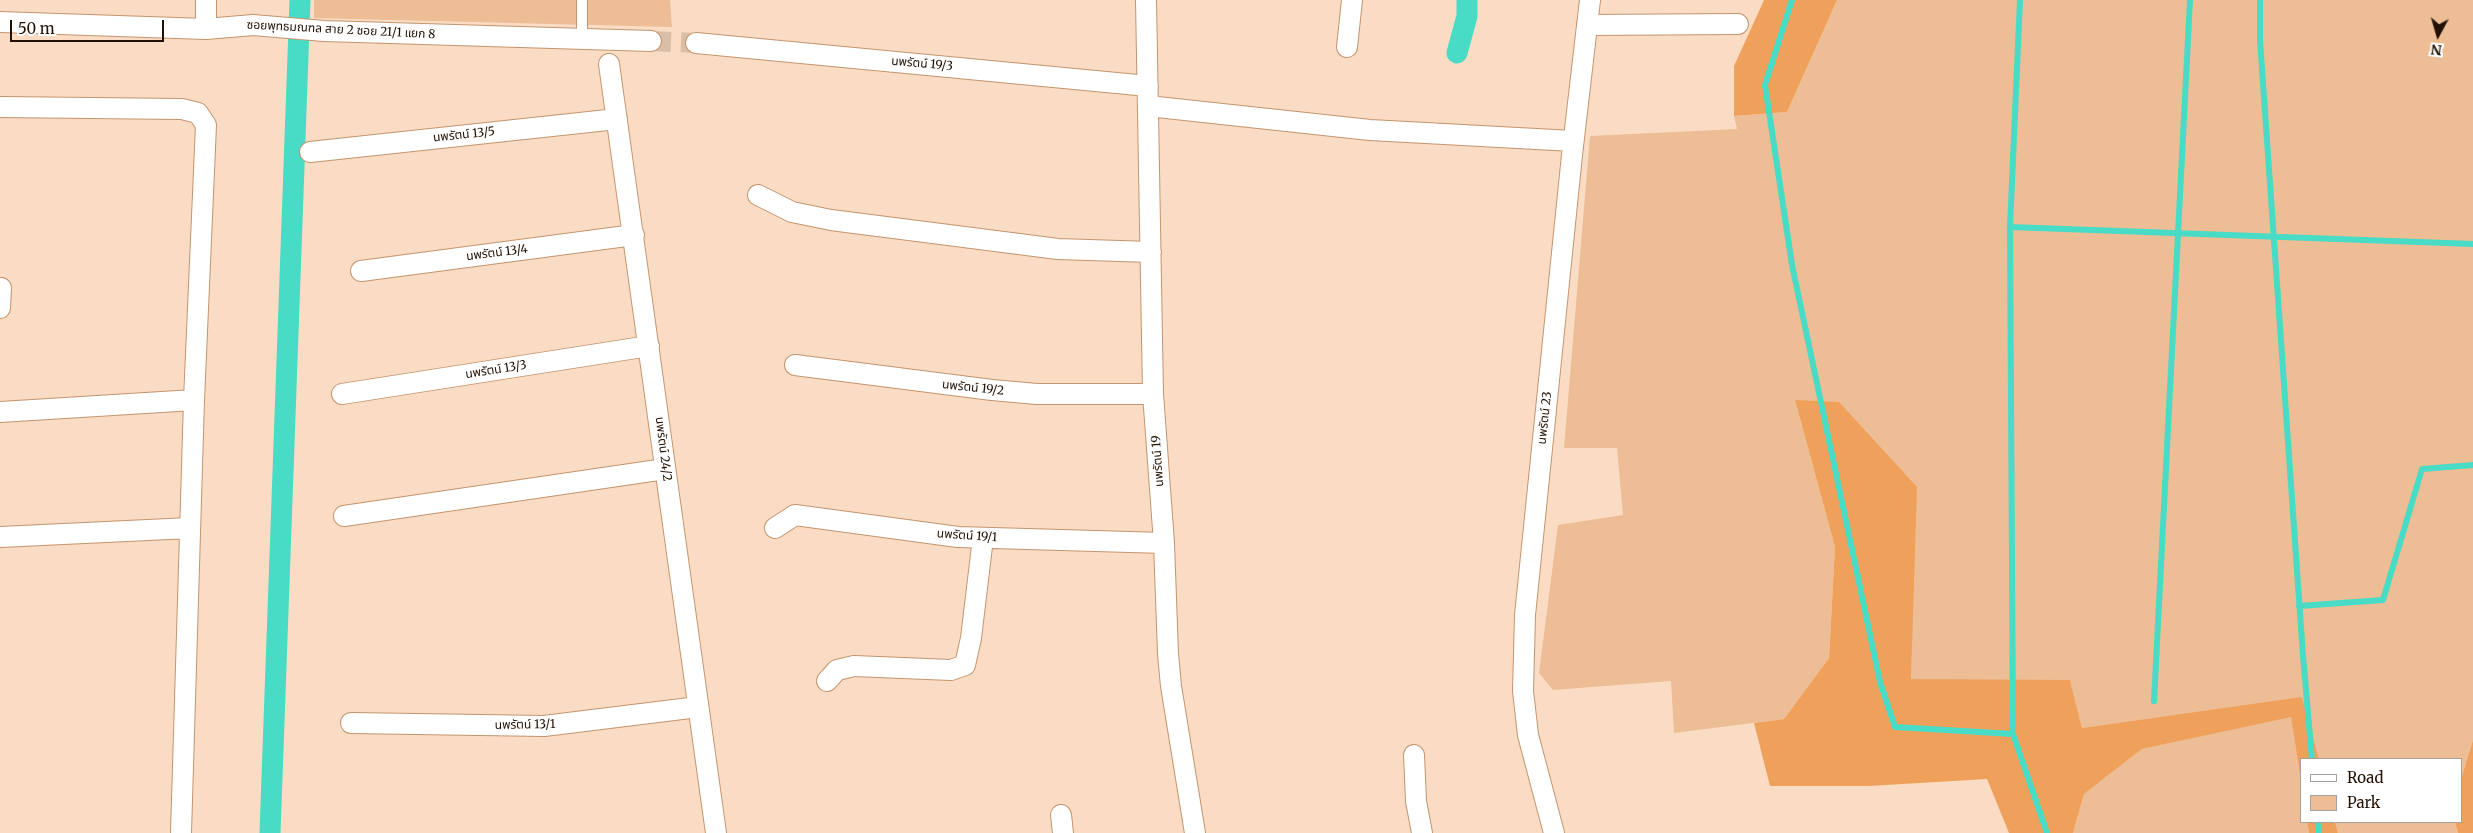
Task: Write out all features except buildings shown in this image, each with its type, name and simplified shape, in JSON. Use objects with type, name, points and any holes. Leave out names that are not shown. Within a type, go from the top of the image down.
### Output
[{"type":"street","points":[[206,0],[206,29]]},
{"type":"street","name":"นพรัตน์ 19","points":[[1146,0],[1153,394],[1164,543],[1171,686],[1195,833]]},
{"type":"street","points":[[1347,47],[1352,0]]},
{"type":"street","name":"นพรัตน์ 23","points":[[1554,833],[1528,735],[1523,691],[1525,615],[1573,141],[1590,0]]},
{"type":"street","name":"ซอยพุทธมณฑล สาย 2 ซอย 21/1 แยก 8","points":[[0,22],[206,29],[253,25],[324,31],[651,42]]},
{"type":"street","points":[[1587,25],[1738,24]]},
{"type":"street","name":"นพรัตน์ 19/3","points":[[696,43],[1148,86]]},
{"type":"street","name":"นพรัตน์ 24/2","points":[[609,64],[716,833]]},
{"type":"street","points":[[1148,106],[1370,130],[1573,141]]},
{"type":"street","points":[[0,107],[182,109],[198,113],[206,125],[194,400],[181,833]]},
{"type":"street","name":"นพรัตน์ 13/5","points":[[310,152],[617,119]]},
{"type":"street","points":[[758,195],[792,212],[831,220],[1058,249],[1151,252]]},
{"type":"street","name":"นพรัตน์ 13/4","points":[[361,271],[634,235]]},
{"type":"street","points":[[0,308],[1,288]]},
{"type":"street","name":"นพรัตน์ 13/3","points":[[342,394],[649,346]]},
{"type":"street","name":"นพรัตน์ 19/2","points":[[794,365],[1037,394],[1153,394]]},
{"type":"street","points":[[0,412],[194,400]]},
{"type":"street","points":[[344,516],[665,469]]},
{"type":"street","name":"นพรัตน์ 19/1","points":[[775,528],[795,516],[958,537],[1164,543]]},
{"type":"street","points":[[0,537],[190,528]]},
{"type":"street","points":[[827,681],[837,670],[854,666],[951,670],[965,665],[971,638],[983,538]]},
{"type":"street","name":"นพรัตน์ 13/1","points":[[351,723],[544,726],[698,707]]},
{"type":"street","points":[[1414,755],[1416,801],[1422,833]]},
{"type":"lane","points":[[582,0],[582,39]]},
{"type":"green space","points":[[314,0],[670,0],[672,27],[314,18]]},
{"type":"green space","points":[[1837,0],[2473,0],[2473,740],[2463,773],[2463,758],[2319,758],[2302,698],[2082,728],[2070,680],[1911,680],[1912,626],[1795,400],[1835,547],[1829,658],[1784,719],[1674,733],[1671,681],[1553,690],[1539,673],[1558,525],[1623,515],[1617,448],[1564,448],[1590,136],[1737,129],[1734,116],[1787,112]]},
{"type":"green space","points":[[2291,716],[2300,775],[2300,823],[2307,823],[2309,833],[2073,833],[2084,794],[2142,749]]},
{"type":"green space","points":[[2335,823],[2455,823],[2458,833],[2338,833]]},
{"type":"shaded area","points":[[1764,0],[1837,0],[1787,112],[1734,116],[1734,66]]},
{"type":"shaded area","points":[[1795,400],[1839,402],[1917,487],[1911,679],[2070,680],[2082,728],[2302,697],[2319,758],[2300,758],[2300,775],[2291,717],[2142,749],[2084,794],[2073,833],[2009,833],[1987,779],[1869,786],[1770,786],[1754,723],[1784,719],[1829,658],[1835,547]]},
{"type":"shaded area","points":[[2473,740],[2473,833],[2458,833],[2455,823],[2463,823],[2463,773]]},
{"type":"shaded area","points":[[2307,823],[2335,823],[2338,833],[2309,833]]},
{"type":"waterway","points":[[270,833],[300,0]]},
{"type":"waterway","points":[[1457,53],[1467,16],[1467,0]]},
{"type":"waterway","points":[[1792,0],[1765,85],[1792,265],[1880,682],[1895,727],[2013,734],[2047,833]]},
{"type":"waterway","points":[[2020,0],[2010,227],[2473,244]]},
{"type":"waterway","points":[[2154,701],[2190,0]]},
{"type":"waterway","points":[[2260,0],[2260,40],[2303,656],[2312,758]]},
{"type":"waterway","points":[[2010,227],[2013,734]]},
{"type":"waterway","points":[[2299,606],[2383,600],[2422,469],[2473,465]]},
{"type":"waterway","points":[[2318,823],[2319,833]]},
{"type":"tunnel","points":[[651,41],[696,43]]}]
